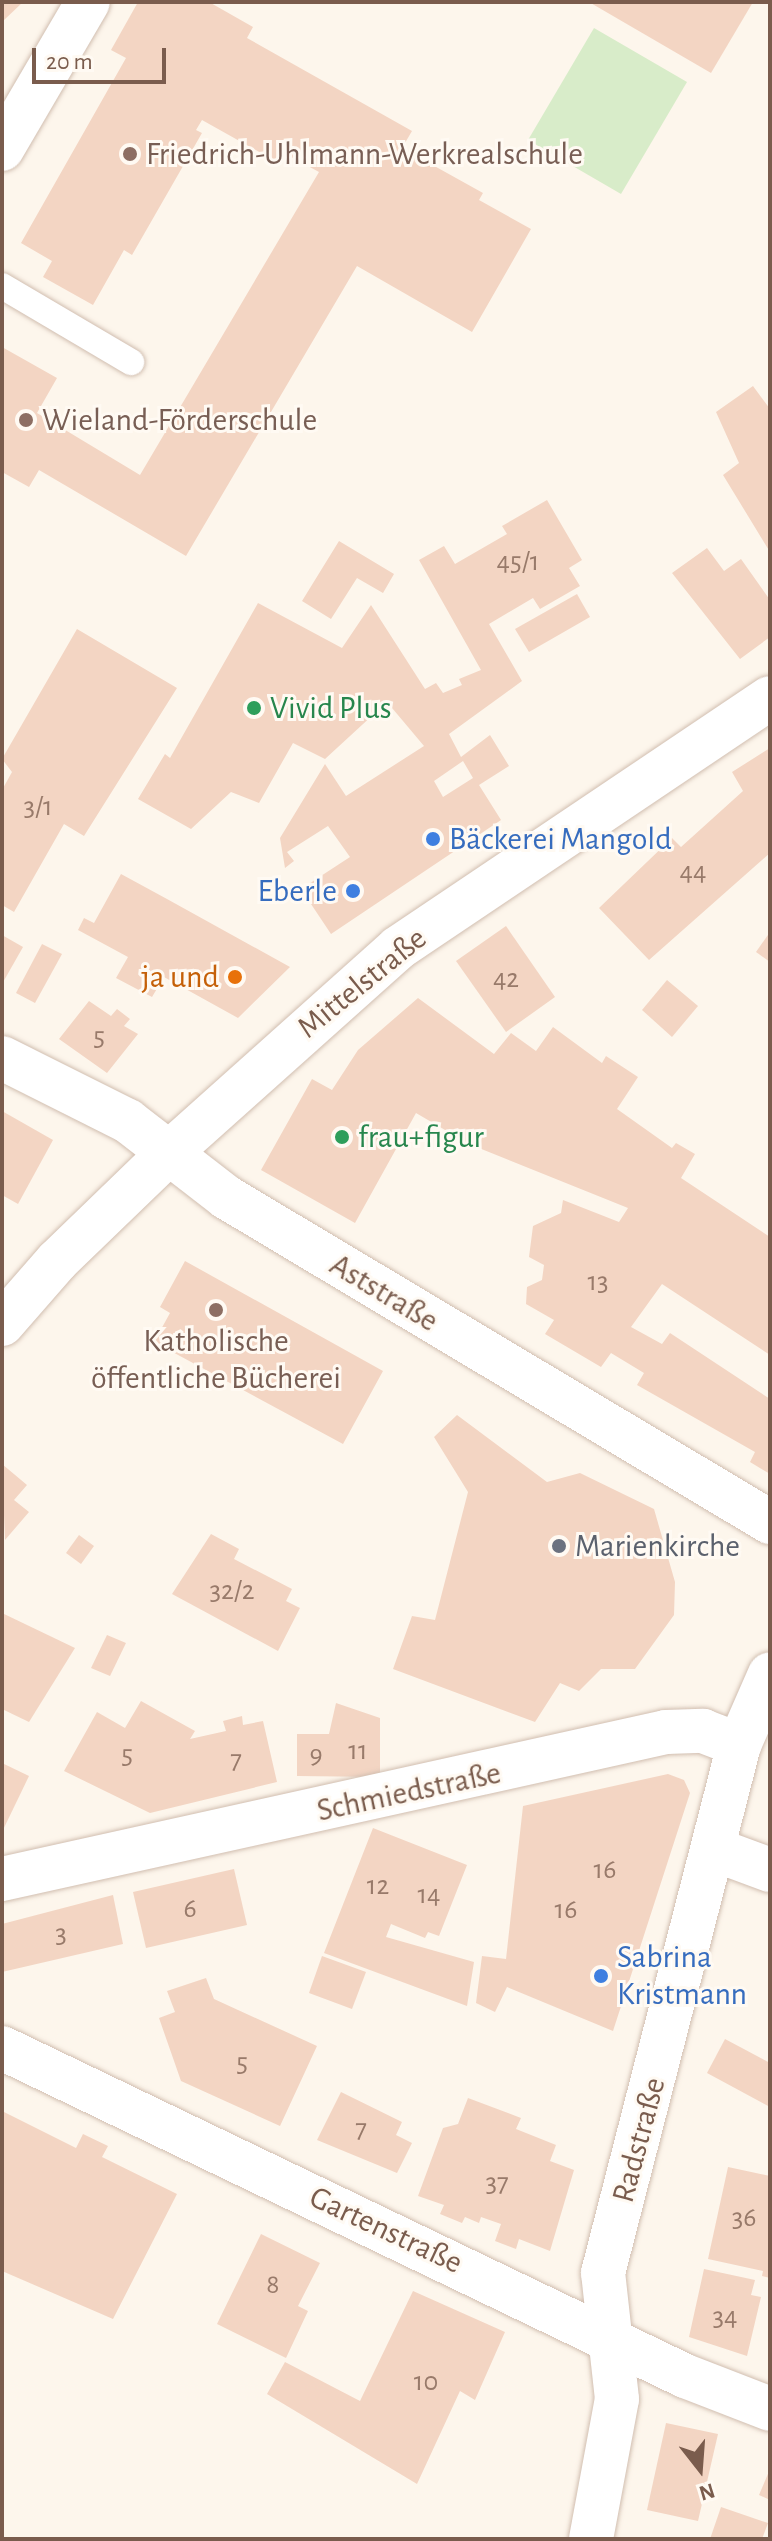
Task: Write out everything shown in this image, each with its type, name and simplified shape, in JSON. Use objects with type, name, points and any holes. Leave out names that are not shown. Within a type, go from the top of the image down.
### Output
[{"type":"street","points":[[2,149],[14,103],[88,2]]},
{"type":"street","name":"Mittelstraße","points":[[2,1324],[57,1261],[169,1153],[398,948],[770,698]]},
{"type":"street","name":"Aststraße","points":[[2,1058],[128,1121],[226,1197],[770,1522]]},
{"type":"street","points":[[739,1745],[770,1674]]},
{"type":"street","name":"Schmiedstraße","points":[[2,1879],[666,1732],[703,1731],[739,1745]]},
{"type":"street","name":"Radstraße","points":[[591,2539],[617,2399],[603,2273],[716,1850],[739,1745]]},
{"type":"street","points":[[716,1850],[770,1870]]},
{"type":"street","name":"Gartenstraße","points":[[2,2048],[611,2340],[770,2409]]},
{"type":"lane","points":[[2,286],[131,362]]},
{"type":"green space","points":[[594,28],[687,82],[621,194],[528,140]]},
{"type":"building","points":[[2,2],[23,2],[2,22]]},
{"type":"building","points":[[138,2],[209,2],[253,27],[247,38],[412,131],[402,148],[483,193],[479,200],[531,229],[472,332],[357,266],[186,556],[39,470],[29,487],[2,472],[2,347],[57,378],[37,413],[140,475],[319,172],[284,153],[279,163],[202,120],[196,130],[202,133],[132,255],[124,250],[93,305],[43,277],[52,261],[21,243],[126,58],[111,50]]},
{"type":"building","points":[[589,2],[753,2],[711,73]]},
{"type":"building","points":[[753,386],[770,409],[770,552],[723,475],[739,463],[716,412]]},
{"type":"building","points":[[547,500],[582,560],[569,568],[580,586],[540,609],[533,598],[489,624],[522,681],[449,734],[461,757],[490,735],[509,766],[479,785],[501,820],[331,934],[301,889],[350,857],[328,826],[287,852],[294,861],[285,868],[280,838],[325,764],[346,796],[424,746],[387,702],[325,759],[293,743],[259,803],[231,792],[191,829],[138,799],[165,754],[170,758],[258,603],[342,648],[371,605],[425,689],[436,683],[443,693],[462,685],[459,679],[481,670],[419,560],[444,546],[455,564],[507,534],[502,526]],"holes":[[[463,761],[473,778],[443,797],[434,781]]]},
{"type":"building","points":[[339,541],[394,574],[383,593],[357,578],[331,619],[302,601]]},
{"type":"building","points":[[707,548],[724,571],[741,559],[770,600],[770,637],[740,659],[672,573]]},
{"type":"building","points":[[577,594],[590,617],[529,652],[515,629]]},
{"type":"building","points":[[77,629],[177,688],[84,836],[64,824],[14,912],[2,905],[2,790],[12,772],[2,759]]},
{"type":"building","points":[[770,748],[770,853],[649,960],[599,908],[672,838],[681,847],[743,791],[732,772]]},
{"type":"building","points":[[121,874],[290,967],[238,1018],[164,977],[152,997],[116,978],[128,957],[78,930],[84,918],[94,923]]},
{"type":"building","points":[[506,926],[555,997],[506,1032],[456,961]]},
{"type":"building","points":[[770,932],[770,962],[756,952]]},
{"type":"building","points":[[2,935],[23,947],[2,984]]},
{"type":"building","points":[[42,944],[62,954],[35,1003],[16,993]]},
{"type":"building","points":[[667,980],[698,1006],[672,1037],[642,1010]]},
{"type":"building","points":[[418,998],[494,1054],[511,1033],[536,1051],[553,1027],[602,1063],[606,1056],[638,1077],[617,1109],[672,1148],[676,1143],[695,1154],[681,1178],[770,1237],[770,1355],[662,1284],[631,1327],[662,1344],[670,1333],[770,1399],[770,1474],[750,1462],[755,1452],[637,1385],[644,1373],[611,1353],[601,1367],[545,1334],[554,1320],[526,1304],[527,1287],[542,1280],[544,1265],[529,1257],[533,1226],[561,1213],[563,1200],[619,1222],[628,1208],[469,1144],[416,1113],[355,1223],[261,1170],[312,1079],[332,1090],[358,1050]]},
{"type":"building","points":[[89,1001],[111,1016],[117,1009],[130,1019],[124,1026],[138,1034],[107,1073],[59,1039]]},
{"type":"building","points":[[2,1111],[53,1140],[18,1204],[2,1195]]},
{"type":"building","points":[[185,1261],[383,1371],[343,1444],[154,1342],[170,1313],[160,1307]]},
{"type":"building","name":"Marienkirche","points":[[457,1415],[547,1482],[580,1473],[654,1509],[675,1582],[674,1615],[635,1669],[601,1669],[579,1691],[560,1683],[535,1722],[393,1669],[412,1616],[435,1620],[468,1492],[434,1437]]},
{"type":"building","points":[[2,1464],[27,1485],[14,1500],[29,1512],[5,1540]]},
{"type":"building","points":[[211,1534],[239,1549],[234,1559],[292,1589],[286,1601],[300,1608],[278,1651],[172,1594]]},
{"type":"building","points":[[79,1535],[94,1546],[81,1564],[66,1553]]},
{"type":"building","points":[[2,1613],[75,1648],[29,1722],[2,1709]]},
{"type":"building","points":[[107,1635],[126,1643],[110,1676],[91,1668]]},
{"type":"building","points":[[141,1701],[195,1731],[190,1739],[226,1731],[223,1721],[242,1716],[243,1725],[263,1721],[277,1782],[150,1813],[64,1771],[97,1712],[125,1728]]},
{"type":"building","points":[[336,1703],[380,1718],[380,1777],[297,1776],[297,1734],[329,1734]]},
{"type":"building","points":[[2,1763],[29,1776],[2,1832]]},
{"type":"building","points":[[668,1774],[684,1780],[690,1793],[613,2031],[507,1987],[495,2012],[476,2003],[482,1956],[506,1959],[523,1806]]},
{"type":"building","points":[[373,1828],[467,1865],[439,1936],[428,1932],[425,1938],[391,1924],[386,1937],[474,1962],[467,2006],[324,1953]]},
{"type":"building","points":[[234,1869],[247,1925],[146,1948],[133,1892]]},
{"type":"building","points":[[113,1895],[123,1944],[2,1972],[2,1924]]},
{"type":"building","points":[[322,1956],[366,1972],[352,2009],[309,1993]]},
{"type":"building","points":[[206,1978],[214,1999],[317,2046],[280,2126],[181,2081],[159,2018],[175,2012],[167,1991]]},
{"type":"building","points":[[725,2039],[770,2063],[770,2107],[707,2073]]},
{"type":"building","points":[[341,2092],[402,2122],[396,2135],[412,2143],[397,2173],[317,2140]]},
{"type":"building","points":[[468,2098],[521,2118],[516,2129],[556,2145],[550,2161],[574,2170],[550,2251],[519,2239],[516,2249],[495,2241],[501,2224],[481,2217],[479,2223],[465,2217],[462,2223],[440,2214],[444,2205],[418,2196],[443,2128],[458,2124]]},
{"type":"building","points":[[2,2111],[76,2148],[83,2134],[108,2146],[102,2157],[177,2194],[113,2319],[2,2271]]},
{"type":"building","points":[[728,2167],[770,2176],[770,2278],[762,2276],[763,2271],[708,2259]]},
{"type":"building","points":[[261,2234],[320,2263],[298,2306],[308,2311],[286,2358],[217,2324]]},
{"type":"building","points":[[704,2269],[755,2280],[751,2295],[761,2297],[747,2356],[689,2337]]},
{"type":"building","points":[[413,2291],[505,2332],[475,2400],[460,2391],[417,2484],[267,2394],[285,2362],[360,2401]]},
{"type":"building","points":[[666,2423],[718,2434],[698,2521],[647,2510]]},
{"type":"building","points":[[770,2469],[770,2500],[759,2495]]},
{"type":"building","points":[[721,2507],[768,2523],[762,2539],[710,2539]]},
{"type":"place","name":"Friedrich-Uhlmann-Werkrealschule","points":[[130,154]]},
{"type":"place","name":"Wieland-Förderschule","points":[[26,420]]},
{"type":"place","name":"Vivid Plus","points":[[254,708]]},
{"type":"place","name":"Bäckerei Mangold","points":[[433,839]]},
{"type":"place","name":"Eberle","points":[[353,891]]},
{"type":"place","name":"ja und","points":[[235,977]]},
{"type":"place","name":"frau+figur","points":[[342,1137]]},
{"type":"place","name":"Katholische öffentliche Bücherei","points":[[216,1310]]},
{"type":"place","name":"Marienkirche","points":[[559,1546]]},
{"type":"place","name":"Sabrina Kristmann","points":[[601,1976]]}]
